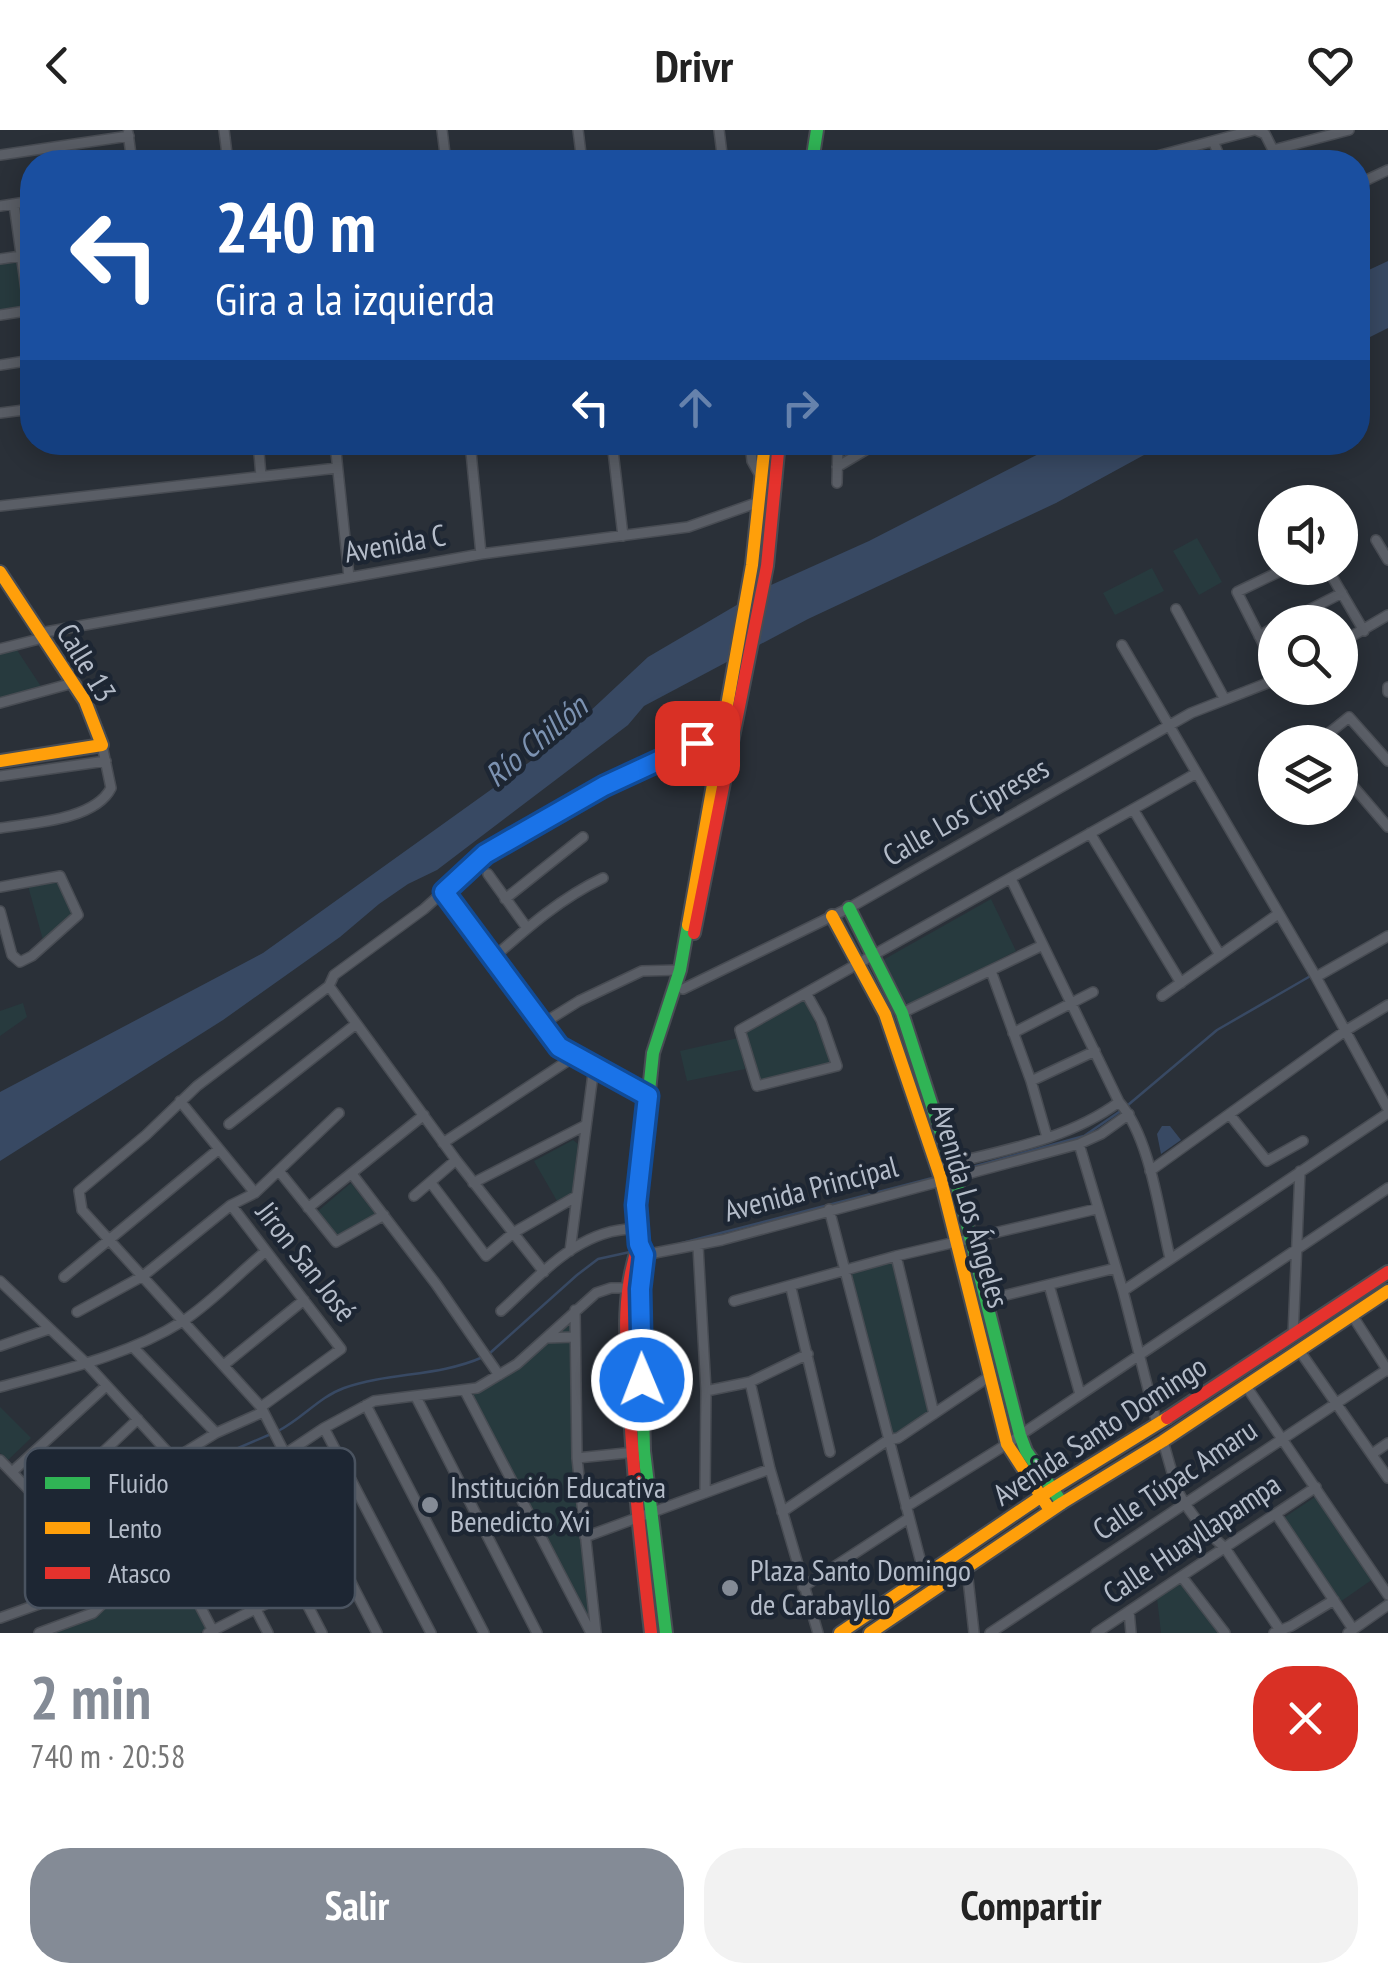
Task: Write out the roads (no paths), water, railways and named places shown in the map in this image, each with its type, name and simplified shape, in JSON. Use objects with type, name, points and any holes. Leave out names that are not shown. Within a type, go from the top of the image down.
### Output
[{"type":"street","points":[[1188,150],[1255,130],[1265,134],[1274,150],[1349,130]]},
{"type":"street","points":[[29,150],[128,133]]},
{"type":"street","points":[[1213,141],[1217,150]]},
{"type":"street","points":[[0,206],[20,203]]},
{"type":"street","points":[[14,204],[20,249]]},
{"type":"street","points":[[260,455],[262,476]]},
{"type":"street","points":[[336,455],[349,577]]},
{"type":"street","points":[[471,455],[481,554]]},
{"type":"street","points":[[614,455],[623,536]]},
{"type":"street","points":[[751,455],[761,477]]},
{"type":"street","points":[[650,1633],[637,1452],[632,1251],[641,1250],[636,1205],[654,1052],[680,970],[752,565],[764,455]]},
{"type":"street","points":[[649,1090],[683,989],[715,815],[735,736],[768,566],[778,455]]},
{"type":"street","points":[[837,455],[837,483]]},
{"type":"street","points":[[837,467],[857,455]]},
{"type":"street","points":[[0,506],[337,468]]},
{"type":"street","name":"Avenida C","points":[[0,649],[41,636],[349,577],[481,554],[688,527],[758,502]]},
{"type":"street","points":[[1376,540],[1388,560]]},
{"type":"street","name":"Calle 13","points":[[0,572],[6,595],[41,636],[85,700],[102,745],[111,788],[107,796],[72,817],[0,828]]},
{"type":"street","points":[[1258,582],[1238,592],[1258,634]]},
{"type":"street","points":[[1337,585],[1364,631]]},
{"type":"street","points":[[1318,605],[1342,593]]},
{"type":"street","points":[[1176,609],[1224,698]]},
{"type":"street","points":[[1358,634],[1388,615]]},
{"type":"street","points":[[1122,646],[1316,977],[1388,1111],[1123,1291]]},
{"type":"street","points":[[0,703],[74,683]]},
{"type":"street","name":"Calle Los Cipreses","points":[[683,989],[849,908],[1167,727],[1224,698],[1258,686]]},
{"type":"street","points":[[1358,727],[1388,761]]},
{"type":"street","points":[[281,1448],[262,1409],[82,1210],[78,1198],[81,1188],[180,1102],[329,986],[334,974],[444,892],[485,854],[604,786],[690,746],[719,737]]},
{"type":"street","points":[[0,761],[102,745]]},
{"type":"street","points":[[0,776],[106,761]]},
{"type":"street","points":[[806,993],[837,1066],[756,1086],[740,1030],[1195,774]]},
{"type":"street","points":[[1358,792],[1388,827]]},
{"type":"street","points":[[1134,809],[1220,955]]},
{"type":"street","points":[[1090,834],[1181,982]]},
{"type":"street","points":[[505,900],[583,837]]},
{"type":"street","points":[[488,874],[527,928]]},
{"type":"street","points":[[0,887],[60,876],[78,915],[20,962],[12,956],[0,911]]},
{"type":"street","points":[[493,958],[577,890],[603,878]]},
{"type":"street","points":[[1011,879],[1119,1102],[1129,1114],[1150,1172],[1170,1258]]},
{"type":"street","points":[[444,892],[559,1047],[649,1090]]},
{"type":"street","name":"Avenida Los Ángeles","points":[[849,908],[902,1013],[964,1241],[1007,1444],[1012,1456],[1056,1506]]},
{"type":"street","points":[[1162,996],[1278,914]]},
{"type":"street","name":"Avenida Los Ángeles","points":[[832,916],[885,1014],[946,1172]]},
{"type":"street","points":[[1316,977],[1388,936]]},
{"type":"street","points":[[902,1013],[1043,945]]},
{"type":"street","points":[[542,1024],[642,971],[680,970]]},
{"type":"street","points":[[991,971],[1032,1081],[1047,1137]]},
{"type":"street","points":[[329,986],[473,1183],[544,1272]]},
{"type":"street","points":[[1013,1033],[1093,992]]},
{"type":"street","points":[[1150,1172],[1388,1004]]},
{"type":"street","points":[[229,1124],[356,1024]]},
{"type":"street","points":[[1032,1081],[1094,1051]]},
{"type":"street","points":[[444,1143],[574,1056]]},
{"type":"street","points":[[570,1251],[594,1066]]},
{"type":"street","points":[[180,1102],[255,1193]]},
{"type":"street","name":"Avenida Principal","points":[[641,1250],[698,1246],[830,1210],[1093,1121],[1119,1102]]},
{"type":"street","points":[[77,1312],[143,1276],[231,1205],[255,1193],[339,1113]]},
{"type":"street","name":"Avenida Principal","points":[[946,1172],[1079,1144],[1129,1114]]},
{"type":"street","points":[[308,1208],[424,1115]]},
{"type":"street","points":[[1230,1115],[1267,1161],[1303,1141]]},
{"type":"street","points":[[473,1183],[586,1125]]},
{"type":"street","points":[[1079,1144],[1157,1424]]},
{"type":"street","points":[[64,1277],[219,1150]]},
{"type":"street","points":[[414,1196],[456,1160]]},
{"type":"street","points":[[279,1171],[336,1242],[384,1214]]},
{"type":"street","points":[[1293,1335],[1300,1172]]},
{"type":"street","points":[[352,1174],[500,1374]]},
{"type":"street","points":[[431,1182],[486,1256],[513,1233],[578,1196]]},
{"type":"street","points":[[906,1507],[1007,1444],[1388,1188]]},
{"type":"street","name":"Jiron San José","points":[[231,1205],[341,1348],[262,1409]]},
{"type":"street","points":[[734,1301],[896,1256],[1096,1209]]},
{"type":"street","points":[[830,1210],[925,1578]]},
{"type":"street","points":[[501,1311],[570,1251],[599,1233],[637,1230]]},
{"type":"street","name":"Avenida Los Ángeles","points":[[964,1241],[986,1300],[1020,1434],[1046,1493]]},
{"type":"street","points":[[698,1246],[706,1391],[705,1493]]},
{"type":"street","points":[[0,1387],[87,1364],[184,1320],[266,1250]]},
{"type":"street","points":[[896,1256],[934,1414]]},
{"type":"street","points":[[986,1300],[1116,1268]]},
{"type":"street","name":"Avenida Santo Domingo","points":[[840,1633],[1046,1493],[1388,1272]]},
{"type":"street","points":[[0,1281],[87,1364],[164,1448]]},
{"type":"street","points":[[1049,1285],[1080,1394]]},
{"type":"street","points":[[293,1448],[366,1405],[465,1391],[517,1364],[575,1310],[604,1289],[634,1288]]},
{"type":"street","points":[[791,1288],[830,1452]]},
{"type":"street","name":"Avenida Santo Domingo","points":[[870,1633],[1056,1506],[1163,1441],[1388,1291]]},
{"type":"street","points":[[224,1364],[304,1300]]},
{"type":"street","points":[[575,1310],[577,1458],[594,1633]]},
{"type":"street","points":[[1352,1315],[1388,1370]]},
{"type":"street","points":[[0,1346],[49,1329]]},
{"type":"street","points":[[546,1338],[574,1337]]},
{"type":"street","points":[[133,1346],[216,1433]]},
{"type":"street","points":[[1299,1350],[1388,1478]]},
{"type":"street","points":[[706,1391],[750,1382],[808,1354]]},
{"type":"street","name":"Calle Túpac Amaru","points":[[990,1633],[1388,1370]]},
{"type":"street","points":[[782,1512],[990,1376]]},
{"type":"street","points":[[750,1382],[770,1469],[818,1633]]},
{"type":"street","points":[[38,1448],[106,1386]]},
{"type":"street","points":[[1246,1386],[1388,1595]]},
{"type":"street","points":[[465,1391],[594,1633]]},
{"type":"street","points":[[416,1397],[538,1633]]},
{"type":"street","points":[[366,1405],[484,1633]]},
{"type":"street","points":[[192,1448],[262,1409]]},
{"type":"street","points":[[107,1448],[138,1419]]},
{"type":"street","points":[[324,1428],[334,1448]]},
{"type":"street","points":[[1163,1441],[1185,1504],[1225,1548],[1279,1632],[1334,1600]]},
{"type":"street","points":[[1372,1454],[1388,1443]]},
{"type":"street","points":[[577,1458],[637,1452]]},
{"type":"street","points":[[0,1460],[25,1486]]},
{"type":"street","points":[[12,1472],[25,1460]]},
{"type":"street","points":[[585,1538],[770,1469]]},
{"type":"street","name":"Calle Huayllapampa","points":[[1096,1633],[1316,1486]]},
{"type":"street","points":[[355,1488],[430,1633]]},
{"type":"street","points":[[1276,1514],[1334,1600],[1350,1631],[1388,1605]]},
{"type":"street","points":[[644,1516],[666,1633]]},
{"type":"street","points":[[803,1586],[909,1518]]},
{"type":"street","points":[[967,1570],[974,1633]]},
{"type":"street","points":[[1182,1576],[1226,1633]]},
{"type":"street","points":[[568,1588],[590,1577]]},
{"type":"street","points":[[355,1590],[377,1633]]},
{"type":"street","points":[[1,1616],[25,1608]]},
{"type":"street","points":[[39,1633],[99,1608]]},
{"type":"street","points":[[200,1608],[212,1632],[256,1609],[268,1633]]},
{"type":"street","points":[[309,1608],[322,1633]]},
{"type":"street","points":[[1129,1611],[1131,1633]]},
{"type":"water","points":[[1388,261],[1388,328],[1370,337],[1370,269]]},
{"type":"water","points":[[1037,455],[1144,455],[1056,503],[808,619],[644,706],[628,725],[437,870],[379,904],[340,937],[223,1020],[0,1161],[0,1092],[263,953],[556,743],[648,657],[771,585],[869,541]]},
{"type":"water","points":[[1162,1126],[1170,1126],[1181,1140],[1161,1154],[1157,1134]]},
{"type":"waterway","points":[[1128,1105],[1217,1030],[1352,952]]},
{"type":"waterway","points":[[958,1171],[1084,1136],[1122,1110]]},
{"type":"waterway","points":[[682,1243],[936,1177]]},
{"type":"waterway","points":[[490,1353],[598,1259],[630,1252]]},
{"type":"waterway","points":[[278,1431],[344,1388],[449,1368],[483,1357]]},
{"type":"waterway","points":[[238,1448],[271,1434]]},
{"type":"place","name":"Institución Educativa Benedicto Xvi","points":[[430,1505]]},
{"type":"place","name":"Plaza Santo Domingo de Carabayllo","points":[[730,1588]]},
{"type":"water label","name":"Río Chillón","points":[[536,741]]}]
